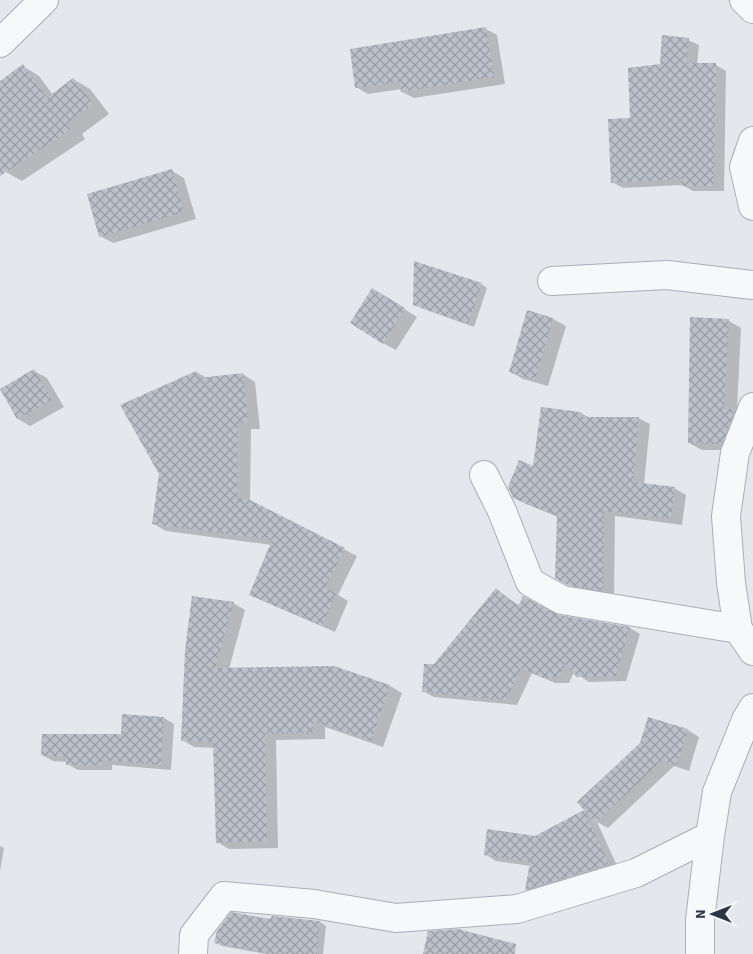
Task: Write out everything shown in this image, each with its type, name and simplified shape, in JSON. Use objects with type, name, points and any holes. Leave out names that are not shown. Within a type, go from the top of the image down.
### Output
[{"type":"street","points":[[0,43],[44,0]]},
{"type":"street","points":[[744,0],[753,9]]},
{"type":"street","points":[[753,142],[744,168],[753,206]]},
{"type":"street","points":[[552,281],[667,275],[753,284]]},
{"type":"street","points":[[484,475],[502,512],[530,582],[562,600],[745,640],[731,583],[726,516],[735,453],[753,407]]},
{"type":"street","points":[[700,954],[700,920],[717,792],[746,720],[753,708]]},
{"type":"street","points":[[193,954],[194,934],[224,896],[314,904],[396,918],[517,909],[636,873],[710,836]]},
{"type":"building","points":[[486,27],[494,77],[401,92],[400,82],[355,88],[350,49]]},
{"type":"building","points":[[662,35],[689,38],[687,63],[716,63],[714,186],[681,186],[681,179],[611,183],[608,119],[630,118],[628,68],[660,64]]},
{"type":"building","points":[[23,64],[47,98],[73,78],[93,104],[66,124],[70,130],[0,176],[0,81]]},
{"type":"building","points":[[172,169],[184,212],[99,237],[87,194]]},
{"type":"building","points":[[414,261],[482,283],[468,324],[413,305]]},
{"type":"building","points":[[372,288],[405,308],[383,344],[350,323]]},
{"type":"building","points":[[527,310],[553,318],[535,380],[509,372]]},
{"type":"building","points":[[690,317],[729,319],[724,409],[733,409],[733,415],[722,444],[688,443]]},
{"type":"building","points":[[34,369],[52,400],[17,419],[0,389]]},
{"type":"building","points":[[196,371],[198,378],[243,373],[248,422],[238,423],[237,498],[248,499],[345,548],[325,588],[336,593],[322,626],[249,595],[272,540],[152,524],[159,474],[120,405]]},
{"type":"building","points":[[541,407],[581,412],[581,417],[639,417],[633,482],[675,487],[671,519],[604,511],[603,591],[567,585],[555,578],[557,516],[513,498],[508,487],[519,460],[533,466]]},
{"type":"building","points":[[496,588],[518,607],[523,596],[559,615],[630,627],[616,676],[577,677],[565,664],[559,677],[543,678],[521,668],[506,700],[422,692],[424,664],[434,664]]},
{"type":"building","points":[[192,596],[234,602],[215,668],[334,666],[390,685],[371,741],[313,721],[313,733],[265,734],[267,841],[216,843],[213,742],[181,741],[185,650]]},
{"type":"building","points":[[122,714],[164,717],[161,765],[102,760],[102,765],[66,765],[66,757],[41,755],[42,734],[121,734]]},
{"type":"building","points":[[648,717],[688,729],[677,765],[662,761],[595,823],[577,802],[640,743]]},
{"type":"building","points":[[584,810],[609,864],[525,890],[530,862],[484,855],[487,829],[535,836]]},
{"type":"building","points":[[231,912],[270,919],[272,916],[320,921],[317,954],[270,954],[214,943],[217,931]]},
{"type":"building","points":[[458,929],[516,944],[515,954],[423,954],[428,931]]}]
